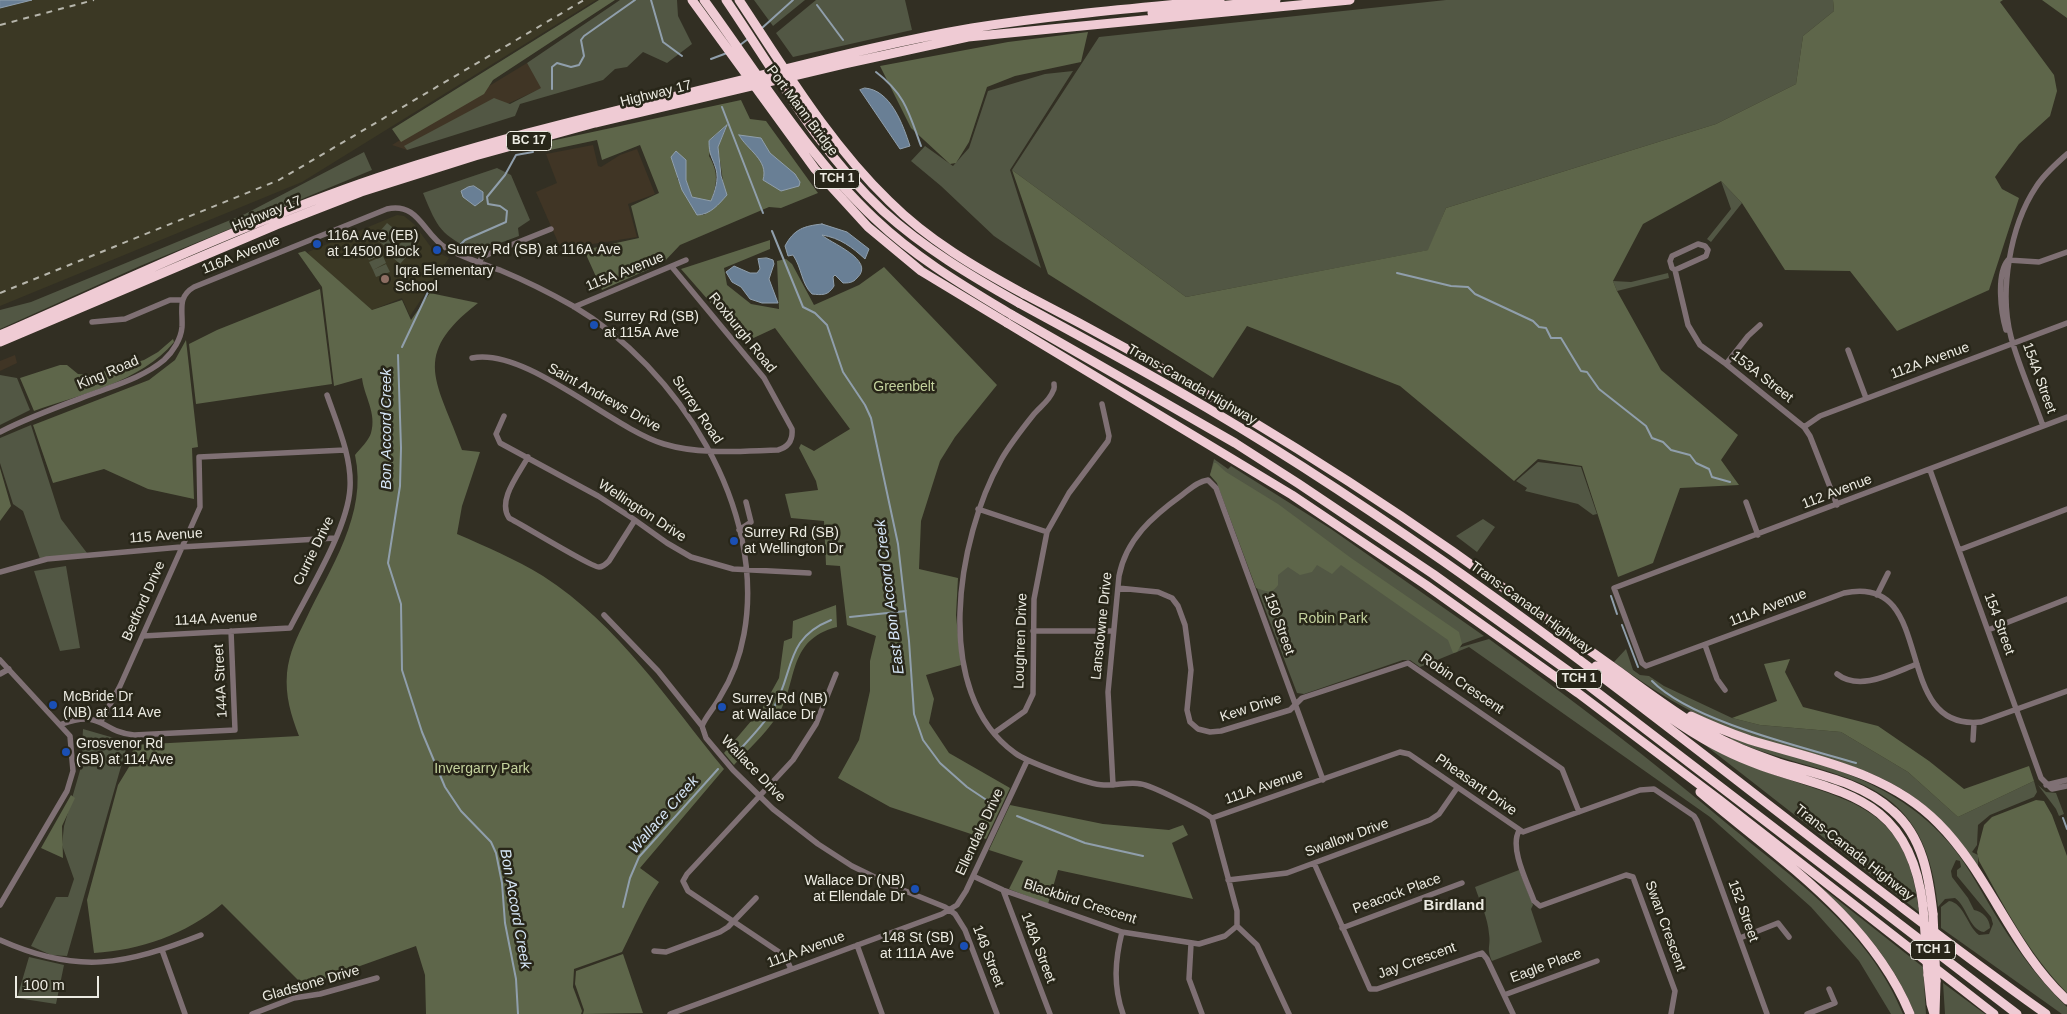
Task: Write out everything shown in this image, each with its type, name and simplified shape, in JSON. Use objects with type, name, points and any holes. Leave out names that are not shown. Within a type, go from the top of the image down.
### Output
[{"type":"highway","points":[[692,0],[815,169],[868,227],[922,271],[1292,495],[1426,585],[1631,733],[1994,1014]]},
{"type":"highway","name":"Port Mann Bridge","points":[[704,0],[823,163],[863,207],[927,262],[1012,315]]},
{"type":"highway","name":"Port Mann Bridge","points":[[726,0],[813,128],[860,186],[883,210],[934,252],[1019,303]]},
{"type":"highway","points":[[738,0],[841,149],[878,191],[919,228],[940,243],[1024,294],[1185,380],[1315,459],[1450,550],[1686,718],[1729,743],[1779,763],[1846,783],[1880,800],[1901,819],[1917,842],[1926,866],[1933,914],[1937,1004],[1935,1014]]},
{"type":"highway","points":[[1166,5],[1190,0]]},
{"type":"highway","name":"Highway 17","points":[[0,335],[272,216],[359,184],[472,148],[593,116],[905,42],[970,29],[1038,19],[1220,0]]},
{"type":"highway","points":[[1083,26],[1117,17],[1276,0]]},
{"type":"highway","name":"Highway 17","points":[[0,342],[276,225],[361,192],[475,156],[604,121],[930,44],[1004,33],[1350,0]]},
{"type":"highway","name":"Trans-Canada Highway","points":[[1019,303],[1178,391],[1300,465],[1442,561],[1559,645],[1952,946],[2046,1014]]},
{"type":"highway","name":"Trans-Canada Highway","points":[[1012,315],[1234,443],[1434,574],[1593,689],[2017,1014]]},
{"type":"highway","points":[[1559,645],[1598,668],[1681,725],[1724,750],[1775,771],[1848,794],[1873,808],[1898,832],[1906,844],[1916,868],[1923,906],[1931,1004],[1935,1014]]},
{"type":"highway","points":[[1635,683],[1688,715],[1719,729],[1848,769],[1884,784],[1917,805],[1938,823],[1954,841],[1976,872],[2038,971],[2067,1000]]},
{"type":"highway","points":[[1631,733],[1836,907],[1870,943],[1886,966],[1910,1014]]},
{"type":"street","name":"154A Street","points":[[2043,426],[2012,341],[2005,300],[2008,260],[2030,197],[2049,171],[2067,154]]},
{"type":"street","name":"Surrey Road","points":[[402,207],[416,216],[437,243],[453,252],[538,287],[574,307],[613,334],[656,373],[680,402],[710,451],[725,486],[739,530],[746,568],[747,611],[742,646],[726,688],[702,726]]},
{"type":"street","name":"116A Avenue","points":[[92,322],[124,319],[170,300],[181,300],[188,290],[194,287],[387,209],[402,207]]},
{"type":"street","points":[[479,263],[482,257],[551,229]]},
{"type":"street","points":[[1698,244],[1705,246],[1708,252],[1706,256],[1675,270],[1670,263],[1672,256],[1698,244]]},
{"type":"street","points":[[2008,260],[2039,262],[2067,252]]},
{"type":"street","name":"115A Avenue","points":[[574,307],[686,260]]},
{"type":"street","name":"Roxburgh Road","points":[[672,267],[764,378],[792,429],[792,438],[786,447]]},
{"type":"street","name":"153A Street","points":[[1675,270],[1692,333],[1709,354],[1726,364],[1804,427],[1810,436],[1837,505]]},
{"type":"street","name":"King Road","points":[[0,432],[46,411],[125,382],[160,363],[170,353],[180,336],[182,327],[181,300]]},
{"type":"street","name":"112A Avenue","points":[[1804,427],[1820,416],[2012,341],[2067,323]]},
{"type":"street","points":[[1726,364],[1748,336],[1760,325]]},
{"type":"street","points":[[1848,350],[1866,398]]},
{"type":"street","name":"Saint Andrews Drive","points":[[472,358],[483,356],[495,358],[522,367],[576,395],[642,436],[657,441],[687,449],[710,451],[778,450],[786,447]]},
{"type":"street","points":[[1054,384],[1053,392],[1026,423],[1005,454],[978,509],[964,567],[961,635],[972,695],[982,717],[1000,741],[1027,761],[1101,785],[1142,784],[1212,818],[1237,911],[1237,926],[1257,945],[1289,1014]]},
{"type":"street","name":"Currie Drive","points":[[290,628],[346,515],[350,487],[345,450],[327,395]]},
{"type":"street","name":"Loughren Drive","points":[[994,733],[1025,711],[1033,694],[1033,631],[1036,585],[1047,532],[1068,493],[1108,441],[1109,436],[1102,404]]},
{"type":"street","name":"Wellington Drive","points":[[504,416],[496,434],[500,443],[528,457],[635,520],[666,543],[690,557],[718,566],[797,574],[809,573]]},
{"type":"street","name":"112 Avenue","points":[[1645,666],[1642,663],[1614,588],[2067,417]]},
{"type":"street","name":"Bedford Drive","points":[[102,722],[143,636],[200,507],[198,457],[345,450]]},
{"type":"street","points":[[528,457],[506,499],[505,512],[509,518],[552,541],[580,560],[594,567],[603,566],[609,561],[635,520]]},
{"type":"street","name":"154 Street","points":[[1930,470],[2041,778],[2046,785]]},
{"type":"street","name":"Lansdowne Drive","points":[[1112,785],[1108,692],[1118,588],[1125,555],[1142,529],[1200,482],[1208,480]]},
{"type":"street","name":"150 Street","points":[[1208,480],[1216,488],[1323,780]]},
{"type":"street","points":[[739,530],[751,522],[746,502]]},
{"type":"street","points":[[1746,502],[1758,535]]},
{"type":"street","points":[[978,509],[1047,532]]},
{"type":"street","points":[[1959,550],[2067,509]]},
{"type":"street","name":"115 Avenue","points":[[0,572],[47,559],[181,547],[335,538]]},
{"type":"street","points":[[1888,573],[1877,595],[1892,604],[1902,617],[1931,701],[1944,714],[1958,721],[1974,723],[2067,690]]},
{"type":"street","name":"Kew Drive","points":[[1118,588],[1158,592],[1172,598],[1178,606],[1185,625],[1191,670],[1187,710],[1190,722],[1198,729],[1218,732],[1290,710],[1296,704]]},
{"type":"street","name":"111A Avenue","points":[[1645,666],[1844,593],[1866,591],[1877,595]]},
{"type":"street","points":[[1988,630],[2067,600]]},
{"type":"street","name":"Wallace Drive","points":[[604,614],[658,671],[702,726],[706,738],[759,796],[802,832],[852,866],[950,910]]},
{"type":"street","name":"114A Avenue","points":[[143,636],[290,628]]},
{"type":"street","name":"144A Street","points":[[102,722],[120,732],[134,735],[236,730],[231,631]]},
{"type":"street","points":[[1033,631],[1113,631]]},
{"type":"street","points":[[1705,645],[1717,679],[1726,690]]},
{"type":"street","points":[[0,660],[62,724],[72,740],[72,777],[67,791],[0,905]]},
{"type":"street","name":"Robin Crescent","points":[[1296,704],[1302,698],[1402,664],[1411,664],[1562,769],[1579,812]]},
{"type":"street","points":[[1837,674],[1847,680],[1863,682],[1917,664]]},
{"type":"street","points":[[0,674],[9,669]]},
{"type":"street","points":[[791,969],[785,956],[684,887],[683,881],[687,874],[788,765],[809,737],[836,674]]},
{"type":"street","points":[[62,724],[82,718],[102,722]]},
{"type":"street","points":[[1973,740],[1974,723]]},
{"type":"street","name":"Pheasant Drive","points":[[1323,780],[1403,752],[1519,831],[1527,832],[1650,788],[1658,790],[1694,816]]},
{"type":"street","name":"Ellendale Drive","points":[[950,910],[961,900],[1027,761]]},
{"type":"street","name":"111A Avenue","points":[[1212,818],[1323,780]]},
{"type":"street","points":[[2046,785],[2067,780]]},
{"type":"street","points":[[2046,785],[2055,790],[2067,786]]},
{"type":"street","name":"Swallow Drive","points":[[1228,880],[1283,874],[1434,818],[1439,814],[1457,788]]},
{"type":"street","name":"152 Street","points":[[1694,816],[1768,1014]]},
{"type":"street","name":"Swan Crescent","points":[[1519,831],[1516,837],[1518,856],[1534,902],[1540,906],[1626,875],[1633,877],[1675,990],[1671,1014]]},
{"type":"street","name":"Jay Crescent","points":[[1314,863],[1366,984],[1372,990],[1480,953],[1486,956],[1512,1014]]},
{"type":"street","name":"Blackbird Crescent","points":[[973,876],[1003,890],[1122,932],[1191,944],[1217,939],[1237,926]]},
{"type":"street","name":"Peacock Place","points":[[1342,928],[1462,883]]},
{"type":"street","name":"148A Street","points":[[1003,890],[1050,1014]]},
{"type":"street","points":[[654,951],[666,952],[723,930],[756,898]]},
{"type":"street","name":"111A Avenue","points":[[670,1014],[950,910]]},
{"type":"street","name":"148 Street","points":[[950,910],[962,925],[996,1014]]},
{"type":"street","points":[[1740,938],[1778,923],[1789,937]]},
{"type":"street","points":[[1122,932],[1115,979],[1116,993],[1124,1014]]},
{"type":"street","points":[[0,940],[51,958],[85,963],[126,960],[162,950],[201,935]]},
{"type":"street","points":[[1191,944],[1189,980],[1202,1014]]},
{"type":"street","points":[[857,945],[882,1014]]},
{"type":"street","points":[[162,950],[185,1014]]},
{"type":"street","name":"Eagle Place","points":[[1504,995],[1597,961]]},
{"type":"street","name":"Gladstone Drive","points":[[252,1014],[294,998],[320,994],[377,978]]},
{"type":"street","points":[[1807,1014],[1835,1003],[1829,989]]},
{"type":"shaded area","points":[[32,0],[596,0],[302,182],[0,306],[0,8]]},
{"type":"shaded area","points":[[527,63],[542,88],[407,150],[392,145]]},
{"type":"shaded area","points":[[593,145],[598,166],[601,167],[620,155],[637,149],[655,194],[628,204],[637,237],[561,249],[536,192],[557,183],[546,154]]},
{"type":"shaded area","name":"Iqra Elementary School","points":[[397,215],[404,216],[414,224],[433,250],[449,258],[410,316],[402,298],[372,310],[311,259],[308,252]]},
{"type":"shaded area","points":[[15,355],[17,363],[0,371],[0,361]]},
{"type":"green space","points":[[599,0],[615,0],[493,80],[484,94],[401,142],[392,129]]},
{"type":"green space","points":[[620,0],[677,0],[678,16],[692,44],[667,63],[643,52],[627,67],[615,69],[603,80],[520,104],[515,116],[407,150],[404,146],[494,98],[510,104],[541,88],[527,63]]},
{"type":"green space","points":[[754,0],[805,0],[773,26]]},
{"type":"green space","points":[[816,0],[905,0],[912,30],[793,57],[776,33]]},
{"type":"green space","points":[[1446,0],[1833,0],[1834,11],[1803,36],[1796,84],[1716,124],[1446,208],[1429,250],[1186,297],[1012,170],[1099,37]]},
{"type":"green space","points":[[1833,0],[2003,0],[2000,2],[2054,75],[2057,91],[2050,116],[2019,144],[1995,177],[2002,189],[2019,198],[1989,290],[1897,331],[1850,271],[1785,270],[1742,203],[1721,181],[1643,224],[1613,281],[1661,370],[1738,435],[1721,460],[1739,485],[1680,488],[1653,563],[1618,577],[1582,466],[1538,459],[1514,481],[1400,386],[1247,326],[1213,378],[1048,274],[1012,170],[1186,297],[1428,250],[1446,208],[1716,124],[1796,84],[1803,36],[1834,11]]},
{"type":"green space","points":[[2042,0],[2067,0],[2067,18]]},
{"type":"green space","points":[[1088,32],[1081,62],[1015,76],[987,87],[969,142],[956,163],[950,164],[911,128],[880,66],[1008,42]]},
{"type":"green space","points":[[1073,71],[1010,170],[1041,268],[994,236],[941,186],[911,161],[925,146],[953,166],[969,148],[988,91],[1045,74]]},
{"type":"green space","points":[[741,100],[750,119],[766,121],[818,193],[781,208],[769,207],[680,245],[663,263],[602,290],[584,250],[639,238],[631,206],[659,193],[640,145],[602,160],[597,140],[550,150],[546,142]],"holes":[[[727,126],[718,147],[724,188],[704,215],[697,214],[677,178],[686,160],[686,180],[692,197],[711,202],[715,189],[716,173],[709,156],[714,136]]]},
{"type":"green space","points":[[364,152],[372,170],[140,266],[0,329],[0,310],[31,302],[245,214]]},
{"type":"green space","points":[[497,168],[511,175],[530,220],[518,228],[519,236],[476,252],[447,235],[437,223],[423,193]]},
{"type":"green space","points":[[1721,181],[1742,203],[1711,242],[1707,239],[1731,209]]},
{"type":"green space","points":[[387,223],[402,235],[396,242],[381,230]]},
{"type":"green space","points":[[379,232],[394,244],[389,250],[374,237]]},
{"type":"green space","points":[[406,237],[416,246],[400,264],[390,255]]},
{"type":"green space","name":"Greenbelt","points":[[770,240],[770,249],[724,268],[727,285],[751,304],[779,309],[777,261],[786,259],[792,264],[814,305],[859,285],[884,267],[997,385],[955,437],[940,461],[921,521],[919,569],[958,578],[956,615],[961,665],[926,675],[934,699],[929,723],[949,753],[1010,788],[986,839],[890,807],[838,778],[859,740],[870,691],[870,661],[876,636],[847,625],[840,566],[826,565],[824,521],[791,518],[785,494],[818,490],[816,481],[799,448],[801,444],[814,451],[850,429],[775,328],[745,342],[681,269]]},
{"type":"green space","points":[[368,245],[381,255],[369,260],[363,247]]},
{"type":"green space","name":"Invergarry Park","points":[[305,251],[372,310],[402,300],[411,320],[430,293],[478,303],[457,322],[443,339],[436,355],[435,371],[438,388],[462,450],[480,452],[462,506],[457,534],[543,576],[595,617],[641,665],[724,769],[640,868],[659,882],[644,907],[622,952],[574,969],[573,987],[582,1011],[581,1014],[426,1014],[425,975],[416,946],[304,986],[222,904],[193,924],[162,939],[129,948],[94,953],[87,900],[118,785],[132,762],[133,745],[299,736],[288,698],[287,673],[290,659],[294,645],[335,560],[352,519],[358,477],[355,455],[368,439],[372,426],[371,412],[362,378],[334,386],[322,287],[298,253]]},
{"type":"green space","points":[[383,256],[386,263],[373,270],[369,262]]},
{"type":"green space","points":[[386,264],[390,272],[376,277],[373,270]]},
{"type":"green space","points":[[1668,273],[1669,278],[1617,291],[1613,281],[1631,282]]},
{"type":"green space","points":[[320,289],[332,384],[196,404],[189,344],[217,330]]},
{"type":"green space","points":[[173,339],[174,342],[160,356],[128,377],[34,411],[20,378],[60,365],[67,365],[78,374],[91,375],[144,360],[158,352]]},
{"type":"green space","points":[[186,340],[198,447],[192,448],[194,499],[148,489],[104,469],[53,483],[33,425],[149,380],[175,360]]},
{"type":"green space","points":[[0,375],[17,378],[30,410],[0,425]]},
{"type":"green space","points":[[31,425],[61,519],[87,553],[40,559],[23,511],[13,504],[0,463],[0,438]]},
{"type":"green space","name":"Robin Park","points":[[1214,459],[1228,469],[1231,466],[1331,529],[1484,636],[1462,644],[1458,648],[1489,639],[1672,778],[1806,888],[1829,910],[1871,958],[1889,985],[1903,1014],[1891,1014],[1859,961],[1811,907],[1710,817],[1469,647],[1420,667],[1410,660],[1403,660],[1304,694],[1297,693],[1217,483],[1210,475]]},
{"type":"green space","points":[[1538,462],[1581,467],[1597,514],[1593,515],[1578,504],[1525,491],[1527,488],[1516,481]]},
{"type":"green space","points":[[1214,463],[1278,504],[1351,558],[1459,632],[1462,644],[1457,652],[1453,653],[1448,640],[1341,565],[1332,574],[1317,565],[1312,572],[1300,575],[1288,567],[1278,575],[1278,585],[1273,590],[1268,591],[1256,588],[1217,483],[1210,475]]},
{"type":"green space","points":[[0,468],[11,506],[0,521]]},
{"type":"green space","points":[[1483,519],[1495,527],[1477,552],[1456,536]]},
{"type":"green space","points":[[66,566],[80,648],[60,651],[34,571]]},
{"type":"green space","points":[[836,605],[837,627],[820,633],[809,642],[801,653],[783,705],[776,718],[734,765],[724,753],[763,707],[779,678],[784,641],[792,638],[793,621]]},
{"type":"green space","points":[[1626,649],[1633,670],[1640,675],[1649,676],[1664,686],[1732,718],[1760,725],[1841,732],[1908,772],[1958,817],[2034,781],[2037,792],[2034,797],[1990,815],[1978,825],[1977,845],[1972,852],[1978,855],[1978,867],[1952,832],[1926,806],[1898,787],[1870,773],[1839,762],[1733,730],[1686,709],[1614,662]]},
{"type":"green space","points":[[1790,659],[1785,672],[1803,707],[1878,726],[1929,761],[1964,789],[2029,766],[2034,781],[1958,817],[1908,772],[1841,732],[1760,725],[1732,718],[1777,701],[1764,664]]},
{"type":"green space","points":[[83,729],[128,742],[67,956],[51,955],[31,946],[56,897],[68,897],[74,879],[62,845],[64,826],[81,767]]},
{"type":"green space","points":[[1731,737],[1821,764],[1850,775],[1877,787],[1904,803],[1928,821],[1957,853],[2001,924],[2031,967],[2067,1007],[2067,1014],[2062,1014],[1941,928],[1941,907],[1949,901],[1962,910],[1971,926],[1979,935],[1989,934],[1993,924],[1991,917],[1957,876],[1957,870],[1961,867],[1960,861],[1956,860],[1951,871],[1952,877],[1968,898],[1974,910],[1985,916],[1990,928],[1984,932],[1975,927],[1955,898],[1945,899],[1938,907],[1929,861],[1914,827],[1893,803],[1867,787],[1837,774],[1768,753],[1730,739]]},
{"type":"green space","points":[[1696,738],[1738,760],[1848,801],[1870,813],[1888,828],[1902,848],[1912,876],[1919,912]]},
{"type":"green space","points":[[2038,785],[2046,792],[2056,793],[2064,814],[2059,816]]},
{"type":"green space","points":[[71,795],[75,798],[62,826],[63,858],[41,848]]},
{"type":"green space","points":[[2036,800],[2044,801],[2052,815],[2067,856],[2067,993],[2029,946],[1998,896],[1979,861],[1977,852],[1984,825],[1992,817]]},
{"type":"green space","points":[[1010,805],[1103,824],[1169,830],[1183,825],[1188,835],[1172,843],[1193,899],[1058,870],[1048,904],[1009,889],[1023,861],[989,850]]},
{"type":"green space","points":[[1519,870],[1533,905],[1531,909],[1542,942],[1492,961],[1489,953],[1487,922],[1475,887]]},
{"type":"green space","points":[[1820,886],[1923,967],[1926,1014],[1915,1014],[1897,977],[1875,945]]},
{"type":"green space","points":[[623,954],[643,1013],[583,1014],[584,1010],[575,984],[576,971]]},
{"type":"green space","points":[[29,957],[64,965],[56,1004],[17,998]]},
{"type":"green space","points":[[1943,983],[1985,1014],[1945,1014]]},
{"type":"water","points":[[0,0],[32,0],[0,8]]},
{"type":"water","points":[[865,88],[874,90],[889,102],[900,119],[910,146],[900,149],[860,90]]},
{"type":"water","points":[[727,125],[718,147],[721,176],[727,195],[710,211],[697,215],[682,190],[671,157],[676,151],[686,160],[686,180],[692,197],[711,201],[717,177],[710,153],[709,141]]},
{"type":"water","points":[[739,135],[761,138],[770,153],[795,174],[800,182],[799,186],[781,191],[763,180],[764,173],[760,161]]},
{"type":"water","points":[[474,186],[483,192],[483,200],[475,206],[463,197],[461,191]]},
{"type":"water","points":[[822,224],[847,232],[869,249],[865,259],[845,244],[834,238],[822,235],[856,258],[861,265],[861,271],[855,280],[849,283],[843,283],[835,275],[833,277],[834,286],[829,292],[822,295],[812,294],[808,290],[796,260],[793,255],[788,256],[785,246],[788,240],[800,229]]},
{"type":"water","points":[[767,258],[773,260],[774,264],[769,279],[778,303],[762,303],[750,299],[741,287],[732,282],[726,272],[734,266],[750,273],[757,273],[760,269],[758,259]]},
{"type":"waterway","name":"Bon Accord Creek","points":[[552,89],[552,67],[557,63],[571,67],[579,65],[584,56],[581,40],[584,36],[635,0]]},
{"type":"waterway","name":"Bon Accord Creek","points":[[651,0],[663,42],[682,56]]},
{"type":"waterway","name":"Bon Accord Creek","points":[[762,28],[793,0]]},
{"type":"waterway","points":[[817,5],[843,40]]},
{"type":"waterway","name":"Bon Accord Creek","points":[[740,45],[748,39]]},
{"type":"waterway","name":"Bon Accord Creek","points":[[711,59],[727,53]]},
{"type":"waterway","points":[[876,72],[900,96],[921,146]]},
{"type":"waterway","name":"East Bon Accord Creek","points":[[722,107],[763,213]]},
{"type":"waterway","name":"Bon Accord Creek","points":[[460,245],[465,240],[506,222],[507,211],[500,206],[488,204],[487,197],[505,175],[516,155],[533,152]]},
{"type":"waterway","name":"East Bon Accord Creek","points":[[772,231],[803,307],[815,313],[827,325],[843,372],[865,405],[871,418],[898,544],[909,641],[914,714],[923,740],[940,763],[967,787],[997,807]]},
{"type":"waterway","points":[[1397,273],[1451,286],[1468,287],[1475,294],[1533,321],[1539,327],[1546,328],[1551,338],[1561,338],[1581,371],[1587,372],[1599,389],[1646,426],[1652,438],[1663,442],[1671,450],[1690,455],[1696,463],[1709,469],[1712,477],[1730,482]]},
{"type":"waterway","name":"Bon Accord Creek","points":[[402,347],[428,292]]},
{"type":"waterway","name":"Bon Accord Creek","points":[[398,355],[401,448],[400,486],[388,563],[401,604],[402,670],[422,732],[445,787],[461,811],[491,842],[496,853],[502,883],[505,923],[516,979],[518,1014]]},
{"type":"waterway","points":[[1611,596],[1617,614]]},
{"type":"waterway","name":"Wallace Creek","points":[[850,617],[906,611]]},
{"type":"waterway","name":"Wallace Creek","points":[[736,754],[761,727],[773,709],[798,646],[816,628],[831,620]]},
{"type":"waterway","points":[[1622,625],[1638,667]]},
{"type":"waterway","points":[[1652,681],[1670,695],[1719,720],[1778,741],[1856,763]]},
{"type":"waterway","name":"Wallace Creek","points":[[623,907],[630,878],[639,857],[718,769]]},
{"type":"waterway","name":"East Bon Accord Creek","points":[[1017,816],[1085,843],[1143,856]]},
{"type":"waterway","points":[[2063,818],[2067,829]]},
{"type":"railway","points":[[0,25],[94,0]]},
{"type":"railway","points":[[0,293],[279,180],[584,0]]},
{"type":"place","name":"116A Ave (EB) at 14500 Block","points":[[317,244]]},
{"type":"place","name":"Surrey Rd (SB) at 116A Ave","points":[[437,250]]},
{"type":"place","name":"Iqra Elementary School","points":[[385,279]]},
{"type":"place","name":"Surrey Rd (SB) at 115A Ave","points":[[594,325]]},
{"type":"place","name":"Surrey Rd (SB) at Wellington Dr","points":[[734,541]]},
{"type":"place","name":"McBride Dr (NB) at 114 Ave","points":[[53,705]]},
{"type":"place","name":"Surrey Rd (NB) at Wallace Dr","points":[[722,707]]},
{"type":"place","name":"Grosvenor Rd (SB) at 114 Ave","points":[[66,752]]},
{"type":"place","name":"Wallace Dr (NB) at Ellendale Dr","points":[[915,889]]},
{"type":"place","name":"148 St (SB) at 111A Ave","points":[[964,946]]},
{"type":"district","name":"Birdland","points":[[1454,906]]}]
